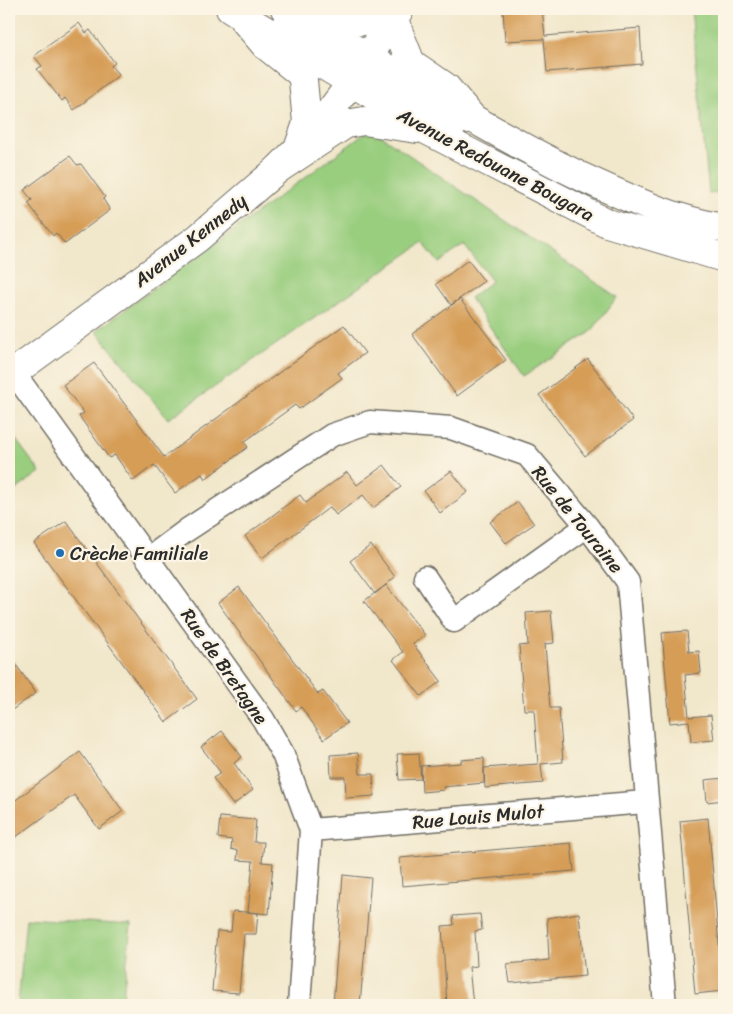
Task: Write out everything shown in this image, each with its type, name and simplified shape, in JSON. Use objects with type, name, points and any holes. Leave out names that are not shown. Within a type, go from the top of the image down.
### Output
[{"type":"main road","name":"Avenue Redouane Bougara","points":[[286,9],[369,56],[524,149],[630,199],[700,224],[724,228]]},
{"type":"main road","points":[[316,9],[340,22],[397,14],[411,63],[446,87],[473,118]]},
{"type":"main road","name":"Avenue Redouane Bougara","points":[[236,10],[426,130],[607,223],[724,258]]},
{"type":"main road","points":[[236,10],[324,49],[352,56],[369,56]]},
{"type":"main road","points":[[236,10],[265,45],[300,73],[303,80],[307,123],[299,146]]},
{"type":"main road","name":"Avenue Kennedy","points":[[10,371],[198,238],[278,169],[316,130],[352,83],[397,14]]},
{"type":"main road","points":[[352,83],[380,87],[451,120],[473,118]]},
{"type":"main road","points":[[278,169],[346,124],[364,121],[426,130]]},
{"type":"street","name":"Rue de Bretagne","points":[[10,371],[263,719],[283,754],[312,830],[299,1005]]},
{"type":"street","name":"Rue de Touraine","points":[[148,559],[187,530],[332,435],[370,422],[451,428],[527,455],[586,526],[628,582],[645,802],[665,1005]]},
{"type":"street","points":[[425,577],[454,621],[586,526]]},
{"type":"street","name":"Rue Louis Mulot","points":[[312,830],[645,802]]},
{"type":"green space","points":[[691,9],[724,9],[724,192],[709,194]]},
{"type":"green space","points":[[371,129],[617,297],[591,332],[524,376],[470,298],[492,281],[464,245],[439,263],[423,243],[168,419],[96,331]]},
{"type":"green space","points":[[11,433],[40,472],[9,495],[9,434]]},
{"type":"green space","points":[[26,918],[131,925],[122,1005],[18,1005]]},
{"type":"building","points":[[503,9],[542,9],[545,36],[640,28],[642,64],[547,72],[544,39],[505,41]]},
{"type":"building","points":[[79,23],[86,33],[90,30],[115,63],[111,66],[119,75],[74,110],[65,98],[62,101],[37,69],[42,66],[34,56]]},
{"type":"building","points":[[70,156],[77,165],[81,164],[105,197],[103,199],[110,210],[65,244],[56,233],[53,236],[28,203],[32,200],[24,190]]},
{"type":"building","points":[[468,260],[484,281],[451,305],[436,284]]},
{"type":"building","points":[[460,299],[506,360],[457,396],[412,334]]},
{"type":"building","points":[[344,325],[365,353],[338,373],[342,378],[299,409],[295,405],[244,442],[248,447],[205,479],[202,474],[175,493],[154,465],[133,481],[115,455],[109,458],[79,416],[84,413],[63,385],[94,363],[164,457]]},
{"type":"building","points":[[588,359],[633,420],[585,456],[539,395]]},
{"type":"building","points":[[384,465],[401,487],[373,508],[363,495],[336,515],[330,507],[262,558],[245,536],[300,495],[306,503],[347,472],[357,485]]},
{"type":"building","points":[[451,471],[468,492],[440,513],[424,491]]},
{"type":"building","points":[[518,502],[534,524],[506,543],[490,522]]},
{"type":"building","points":[[66,521],[197,699],[166,722],[34,543]]},
{"type":"building","points":[[371,545],[395,577],[375,594],[350,561]]},
{"type":"building","points":[[386,585],[425,635],[413,644],[441,681],[421,696],[393,660],[403,652],[364,601]]},
{"type":"building","points":[[239,587],[318,694],[323,691],[347,723],[324,739],[301,707],[296,711],[218,603]]},
{"type":"building","points":[[551,611],[554,643],[545,644],[550,708],[559,708],[563,762],[541,764],[543,783],[485,788],[484,768],[538,764],[534,710],[524,710],[519,646],[528,645],[526,613]]},
{"type":"building","points":[[687,631],[689,652],[699,651],[701,673],[685,675],[689,717],[711,715],[714,740],[691,742],[689,721],[670,723],[662,633]]},
{"type":"building","points":[[9,655],[36,693],[9,712]]},
{"type":"building","points":[[222,731],[242,757],[234,763],[253,790],[233,805],[213,778],[221,773],[201,747]]},
{"type":"building","points":[[80,752],[123,811],[99,829],[74,795],[9,842],[9,805]]},
{"type":"building","points":[[358,753],[360,774],[373,774],[374,796],[346,798],[345,777],[331,777],[330,755]]},
{"type":"building","points":[[419,753],[421,779],[399,780],[397,754]]},
{"type":"building","points":[[484,758],[484,783],[443,787],[444,790],[422,792],[421,766],[461,763],[461,760]]},
{"type":"building","points":[[724,778],[724,800],[707,802],[705,780]]},
{"type":"building","points":[[220,817],[256,820],[254,842],[264,842],[262,862],[273,863],[269,914],[248,912],[253,861],[237,860],[238,851],[231,849],[232,840],[218,838]]},
{"type":"building","points":[[708,818],[723,991],[695,994],[680,821]]},
{"type":"building","points":[[571,843],[574,871],[402,886],[400,858]]},
{"type":"building","points":[[343,875],[371,878],[360,1005],[333,1005]]},
{"type":"building","points":[[233,911],[258,913],[256,934],[244,934],[239,993],[212,991],[217,931],[231,932]]},
{"type":"building","points":[[579,913],[585,976],[510,983],[507,964],[549,960],[547,918]]},
{"type":"building","points":[[480,914],[482,930],[475,931],[477,966],[469,967],[473,1005],[447,1005],[442,926],[454,925],[453,916]]},
{"type":"place","name":"Crèche Familiale","points":[[60,553]]}]
